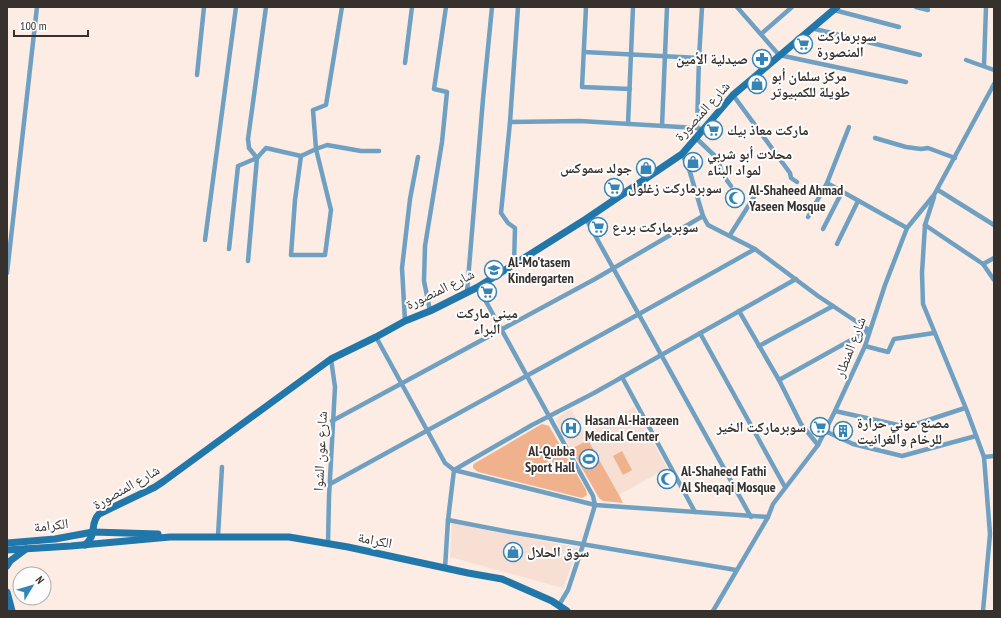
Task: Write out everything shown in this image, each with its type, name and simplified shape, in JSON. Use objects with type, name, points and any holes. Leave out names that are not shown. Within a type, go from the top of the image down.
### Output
[{"type":"main road","name":"شارع المنصورة","points":[[85,545],[92,537],[94,521],[99,514],[155,487],[164,481],[330,359],[405,321],[430,311],[478,287],[586,219],[682,154],[696,138],[700,129],[733,95],[836,8]]},
{"type":"main road","name":"الكرامة","points":[[7,543],[93,532],[158,534],[170,536]]},
{"type":"main road","name":"الكرامة","points":[[7,550],[85,545],[170,536],[289,537],[502,579],[527,589],[559,605],[567,611]]},
{"type":"main road","points":[[7,566],[10,561],[26,549]]},
{"type":"main road","points":[[7,592],[12,611]]},
{"type":"street","points":[[7,273],[37,7]]},
{"type":"street","points":[[197,75],[204,7]]},
{"type":"street","points":[[205,240],[236,7]]},
{"type":"street","points":[[248,261],[257,158],[249,148],[248,139],[266,7]]},
{"type":"street","points":[[301,156],[295,200],[291,255],[325,256],[331,210],[316,149],[313,110],[326,105],[342,7]]},
{"type":"street","points":[[405,63],[412,7]]},
{"type":"street","points":[[430,311],[424,281],[425,246],[446,112],[447,92],[434,89],[446,7]]},
{"type":"street","points":[[467,292],[482,99],[492,7]]},
{"type":"street","points":[[514,265],[515,228],[508,223],[501,213],[510,122],[518,7]]},
{"type":"street","points":[[586,7],[582,87],[630,89]]},
{"type":"street","points":[[628,124],[633,7]]},
{"type":"street","points":[[662,126],[667,7]]},
{"type":"street","points":[[510,122],[580,121],[700,129],[699,58],[702,7]]},
{"type":"street","points":[[737,7],[779,55],[906,82]]},
{"type":"street","points":[[761,34],[792,7]]},
{"type":"street","points":[[916,7],[928,10]]},
{"type":"street","points":[[984,65],[986,7]]},
{"type":"street","points":[[836,8],[899,26]]},
{"type":"street","points":[[811,28],[920,55]]},
{"type":"street","points":[[584,52],[699,58]]},
{"type":"street","points":[[966,60],[984,65],[994,70]]},
{"type":"street","name":"شارع المنطار","points":[[713,611],[768,518],[773,504],[818,445],[865,346],[907,228],[938,190],[994,84]]},
{"type":"street","points":[[733,95],[790,173],[790,178],[797,182]]},
{"type":"street","points":[[808,217],[827,183],[849,127]]},
{"type":"street","points":[[696,138],[717,158],[723,175],[730,186]]},
{"type":"street","points":[[875,138],[906,148],[928,148],[955,158]]},
{"type":"street","points":[[229,249],[238,166],[257,158],[266,148],[301,156],[327,146],[361,151],[379,151]]},
{"type":"street","points":[[682,154],[689,169],[703,216],[708,225],[755,249],[833,306],[870,330],[779,380]]},
{"type":"street","points":[[405,321],[402,268],[410,199],[418,157]]},
{"type":"street","points":[[827,183],[907,228]]},
{"type":"street","points":[[938,190],[994,225]]},
{"type":"street","points":[[823,229],[842,192]]},
{"type":"street","points":[[934,196],[925,225],[922,273],[923,304],[984,457],[990,534],[983,611]]},
{"type":"street","points":[[730,236],[754,197]]},
{"type":"street","points":[[837,244],[858,201]]},
{"type":"street","points":[[332,421],[613,268],[703,216]]},
{"type":"street","points":[[586,219],[751,516]]},
{"type":"street","points":[[925,225],[983,264],[994,280]]},
{"type":"street","points":[[330,484],[755,249]]},
{"type":"street","points":[[983,264],[994,258]]},
{"type":"street","points":[[454,470],[796,279]]},
{"type":"street","points":[[478,287],[502,328],[593,496],[595,505],[583,545],[568,590],[559,605]]},
{"type":"street","points":[[759,346],[833,306]]},
{"type":"street","points":[[739,311],[779,380],[801,424],[818,445]]},
{"type":"street","points":[[700,333],[785,487]]},
{"type":"street","points":[[865,346],[888,352],[894,339],[934,333]]},
{"type":"street","points":[[376,337],[445,463],[454,470],[595,505],[768,518]]},
{"type":"street","name":"شارع عون الشوا","points":[[328,544],[332,421],[335,387],[330,359]]},
{"type":"street","points":[[622,377],[695,512]]},
{"type":"street","points":[[835,411],[907,427],[965,408]]},
{"type":"street","points":[[825,431],[853,444],[902,456],[976,436]]},
{"type":"street","points":[[984,457],[994,456]]},
{"type":"street","points":[[218,536],[222,467]]},
{"type":"street","points":[[445,568],[448,520],[454,470]]},
{"type":"street","points":[[448,520],[583,545],[736,570]]},
{"type":"shaded area","points":[[634,407],[667,468],[619,495],[588,440],[571,449],[556,421],[558,417],[571,409],[585,434]]},
{"type":"shaded area","points":[[542,424],[549,426],[586,490],[587,495],[582,498],[478,472],[473,468],[475,463]]},
{"type":"shaded area","points":[[588,440],[623,503],[603,501],[599,498],[571,449]]},
{"type":"shaded area","points":[[622,451],[632,470],[623,475],[613,456]]},
{"type":"shaded area","name":"سوق الحلال","points":[[452,523],[578,548],[563,588],[450,557]]},
{"type":"place","name":"سوبرماركت المنصورة","points":[[803,44]]},
{"type":"place","name":"صيدلية الأمين","points":[[762,59]]},
{"type":"place","name":"مركز سلمان أبو طويلة للكمبيوتر","points":[[757,84]]},
{"type":"place","name":"ماركت معاذ بيك","points":[[713,130]]},
{"type":"place","name":"محلات أبو شربي لمواد البناء","points":[[693,162]]},
{"type":"place","name":"جولد سموكس","points":[[646,168]]},
{"type":"place","name":"سوبرماركت زغلول","points":[[614,188]]},
{"type":"place","name":"Al-Shaheed Ahmad Yaseen Mosque","points":[[735,198]]},
{"type":"place","name":"سوبرماركت بردع","points":[[598,227]]},
{"type":"place","name":"Al-Mo'tasem Kindergarten","points":[[494,270]]},
{"type":"place","name":"ميني ماركت البراء","points":[[487,292]]},
{"type":"place","name":"سوبرماركت الخير","points":[[820,427]]},
{"type":"place","name":"Hasan Al-Harazeen Medical Center","points":[[571,428]]},
{"type":"place","name":"مصنع عوني حرارة للرخام والغرانيت","points":[[843,431]]},
{"type":"place","name":"Al-Qubba Sport Hall","points":[[589,459]]},
{"type":"place","name":"Al-Shaheed Fathi Al Sheqaqi Mosque","points":[[667,479]]},
{"type":"place","name":"سوق الحلال","points":[[513,552]]}]
